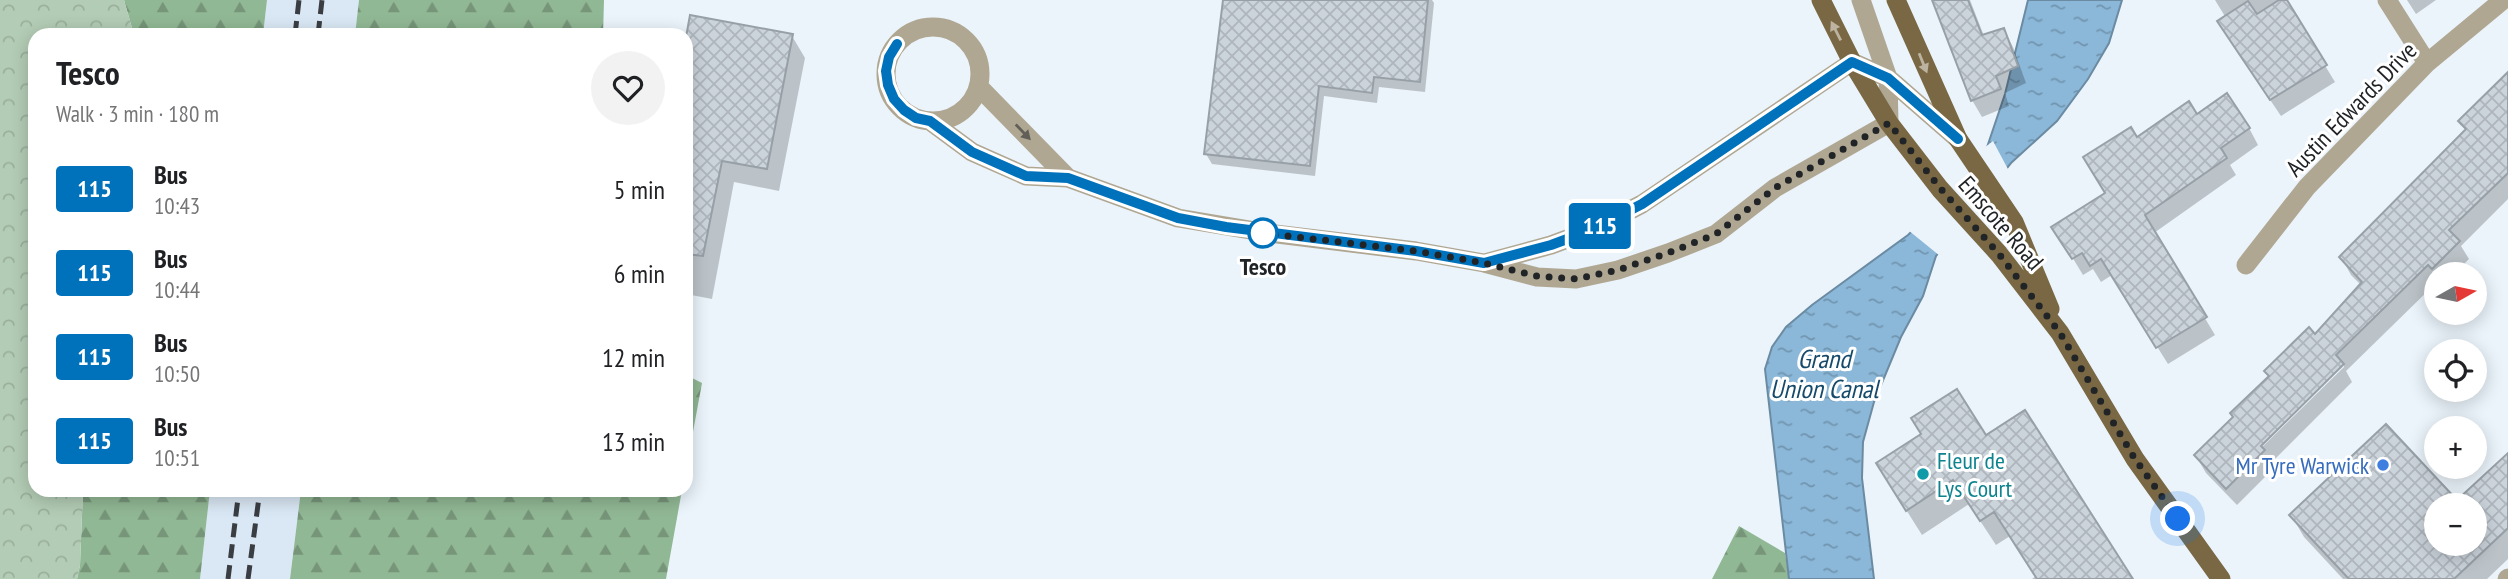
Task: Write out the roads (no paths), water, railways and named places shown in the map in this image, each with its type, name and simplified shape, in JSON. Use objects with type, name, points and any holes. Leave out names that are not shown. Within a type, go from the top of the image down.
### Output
[{"type":"main road","name":"Emscote Road","points":[[1821,0],[1852,62],[1889,123],[1940,188],[1994,247],[2060,333],[2135,459],[2221,579]]},
{"type":"main road","name":"Emscote Road","points":[[1896,0],[1958,139],[2014,222],[2060,333]]},
{"type":"street","points":[[930,121],[972,152],[1026,176],[1068,178],[1178,218],[1226,227],[1416,251],[1537,276],[1576,279],[1618,270],[1716,234],[1775,188],[1889,123],[1888,78],[1861,0]]},
{"type":"street","points":[[2387,0],[2427,63]]},
{"type":"street","name":"Austin Edwards Drive","points":[[2246,265],[2307,187],[2427,63],[2503,0]]},
{"type":"street","points":[[935,26],[962,36],[978,59],[980,73],[979,87],[972,101],[960,113],[946,119],[930,121],[916,118],[894,99],[886,71],[889,57],[907,34],[935,26]]},
{"type":"street","points":[[1484,263],[1551,245],[1583,233],[1642,204],[1852,62],[1888,78],[1958,139]]},
{"type":"street","points":[[979,87],[1068,178]]},
{"type":"water","name":"Grand Union Canal","points":[[2028,0],[2122,0],[2109,43],[2088,79],[2057,121],[2011,163],[1936,256],[1923,296],[1901,337],[1874,402],[1863,442],[1862,478],[1874,579],[1789,579],[1765,369],[1772,347],[1786,327],[1812,305],[1908,235],[1982,162],[2005,94]]},
{"type":"railway","points":[[296,28],[299,0]]},
{"type":"railway","points":[[319,28],[322,0]]},
{"type":"railway","points":[[228,579],[238,497]]},
{"type":"railway","points":[[248,579],[259,497]]},
{"type":"place","name":"Tesco","points":[[1263,233]]},
{"type":"place","name":"Mr Tyre Warwick","points":[[2383,465]]},
{"type":"place","name":"Fleur de Lys Court","points":[[1923,474]]}]
